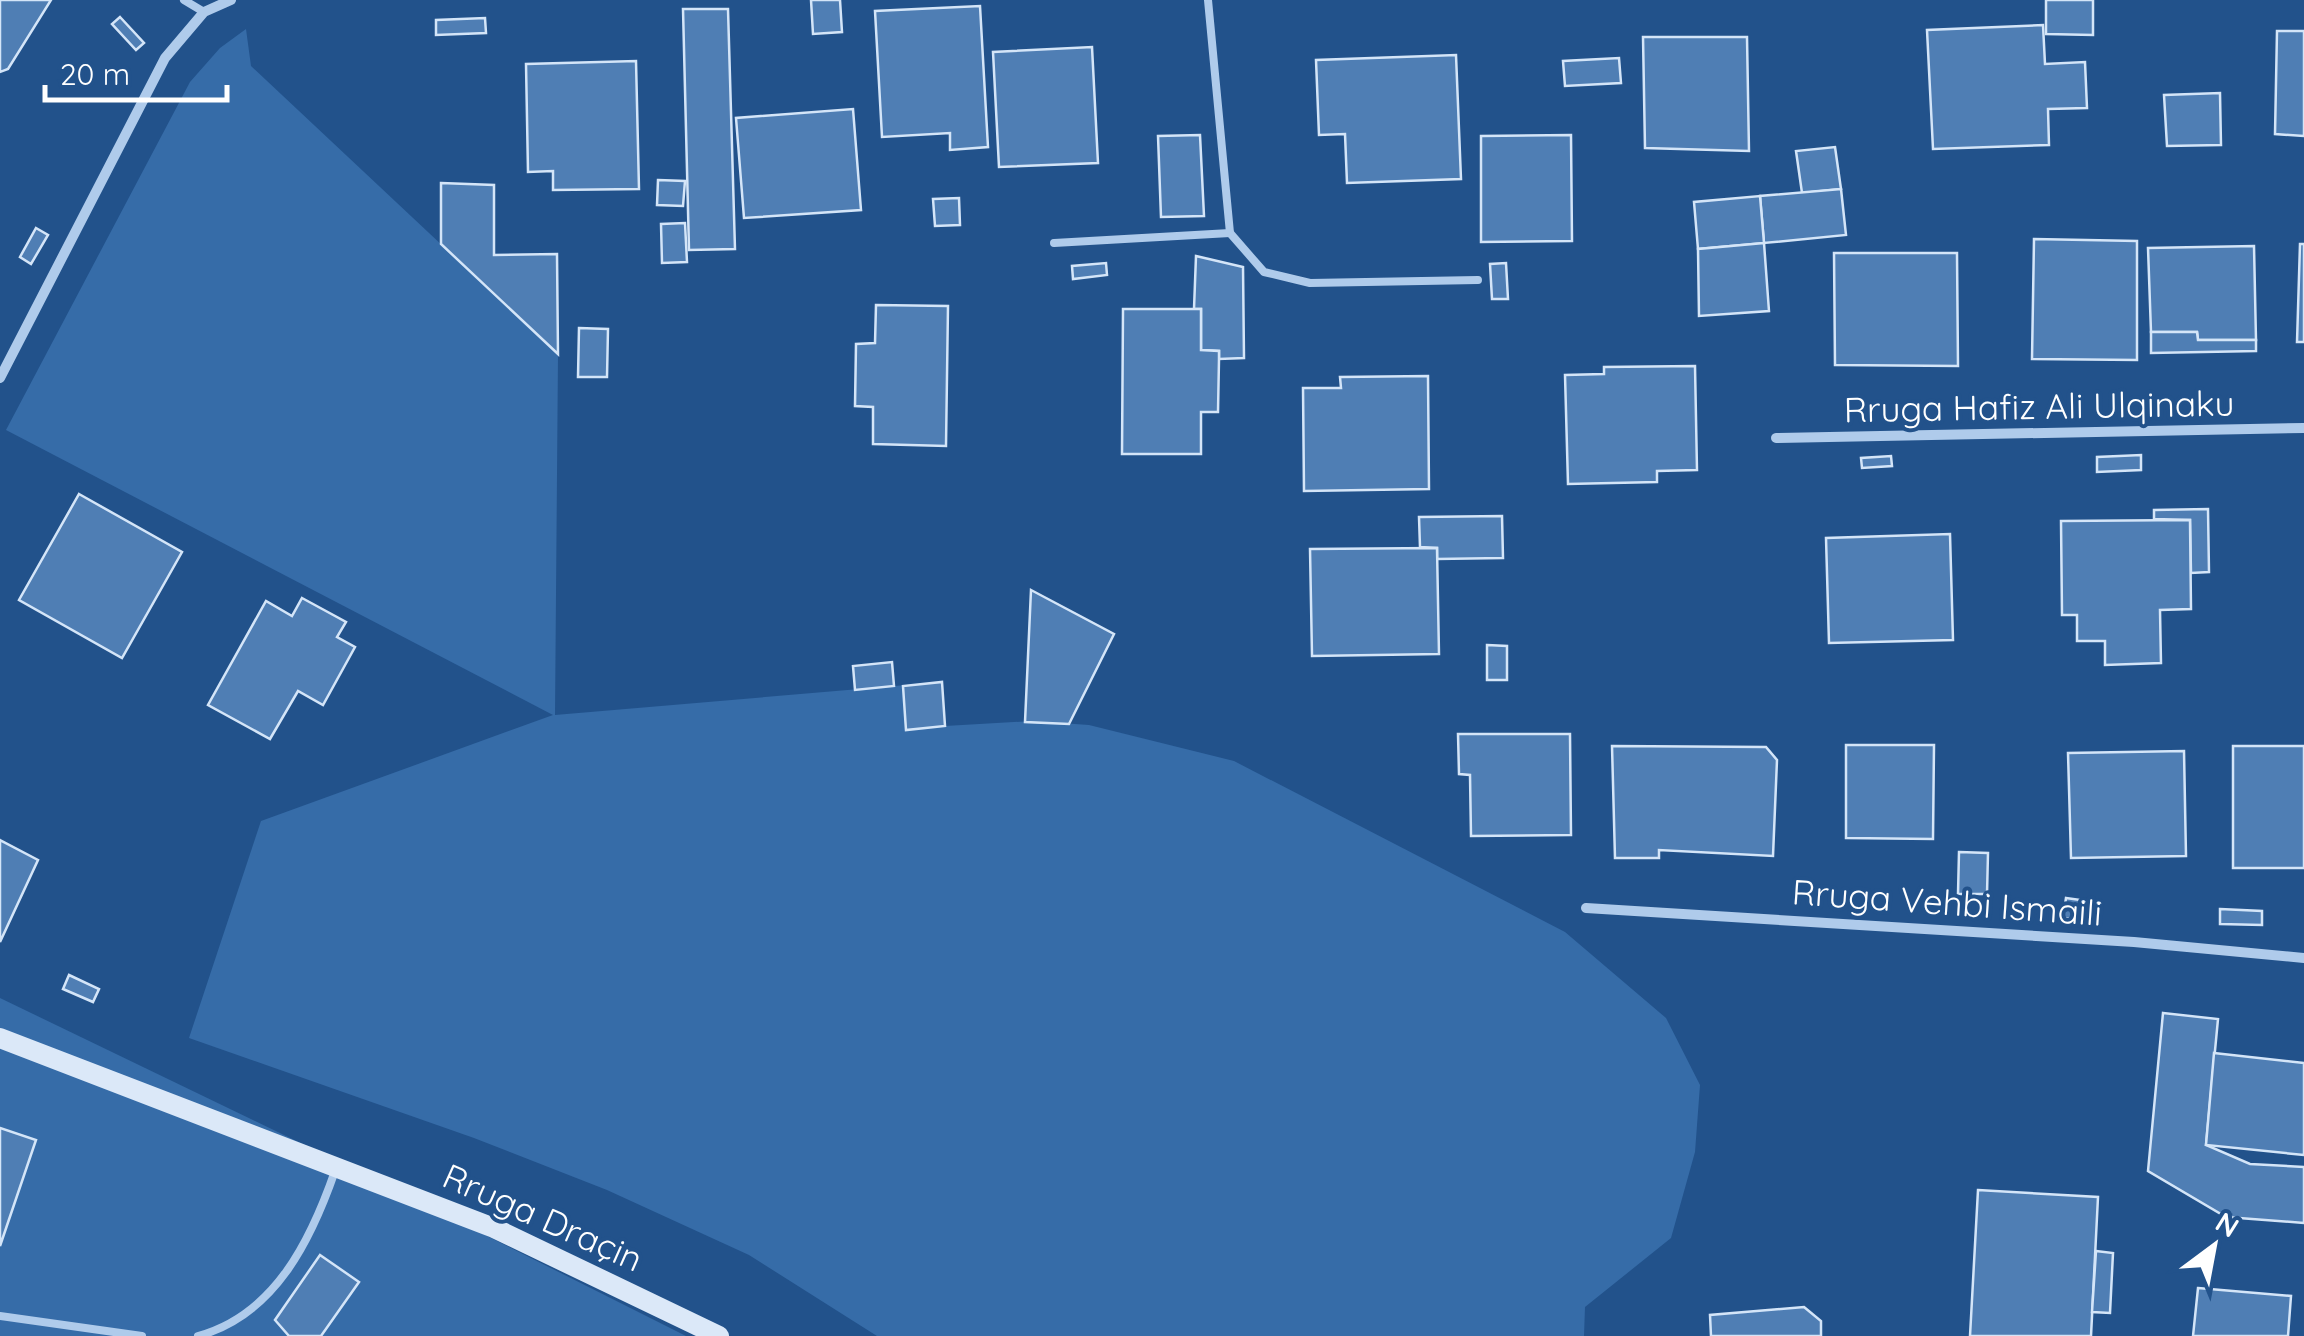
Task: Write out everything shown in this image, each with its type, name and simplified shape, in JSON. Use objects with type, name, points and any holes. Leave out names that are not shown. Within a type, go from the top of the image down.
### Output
[{"type":"main road","name":"Rruga Draçin","points":[[0,1038],[338,1164],[494,1228],[719,1336]]},
{"type":"street","points":[[0,378],[165,58],[204,12],[231,0]]},
{"type":"street","name":"Rruga Hafiz Ali Ulqinaku","points":[[1776,438],[2304,428]]},
{"type":"street","name":"Rruga Vehbi Ismaili","points":[[1586,908],[2134,942],[2304,958]]},
{"type":"lane","points":[[184,0],[204,12]]},
{"type":"lane","points":[[1208,0],[1230,233],[1264,272],[1310,283],[1478,280]]},
{"type":"lane","points":[[1054,243],[1230,233]]},
{"type":"lane","points":[[198,1336],[220,1330],[255,1306],[288,1270],[315,1228],[338,1164]]},
{"type":"lane","points":[[0,1316],[142,1336]]},
{"type":"shaded area","points":[[246,29],[251,66],[558,354],[555,715],[942,682],[945,726],[1032,721],[1089,725],[1234,761],[1565,932],[1666,1018],[1700,1085],[1695,1152],[1671,1238],[1585,1307],[1584,1336],[877,1336],[749,1255],[607,1190],[474,1138],[189,1038],[261,821],[553,715],[6,430],[190,82],[220,48]]},
{"type":"shaded area","points":[[0,998],[342,1163],[686,1336],[0,1336]]},
{"type":"building","points":[[0,0],[51,0],[8,69],[0,72]]},
{"type":"building","points":[[811,0],[840,0],[842,32],[813,34]]},
{"type":"building","points":[[2046,0],[2093,0],[2093,35],[2046,34]]},
{"type":"building","points":[[980,6],[988,147],[950,150],[950,133],[882,137],[875,11]]},
{"type":"building","points":[[683,9],[728,9],[735,249],[689,250]]},
{"type":"building","points":[[120,17],[144,43],[136,50],[112,24]]},
{"type":"building","points":[[485,18],[486,33],[436,35],[436,20]]},
{"type":"building","points":[[2043,25],[2045,64],[2085,62],[2087,108],[2048,109],[2049,145],[1933,149],[1927,30]]},
{"type":"building","points":[[2277,31],[2304,31],[2304,136],[2275,134]]},
{"type":"building","points":[[1643,37],[1747,37],[1749,151],[1645,148]]},
{"type":"building","points":[[1092,47],[1098,163],[999,167],[993,52]]},
{"type":"building","points":[[1456,55],[1461,179],[1347,183],[1345,134],[1319,135],[1316,60]]},
{"type":"building","points":[[1619,58],[1621,83],[1565,86],[1563,61]]},
{"type":"building","points":[[636,61],[639,189],[553,190],[553,171],[528,172],[526,64]]},
{"type":"building","points":[[2220,93],[2221,145],[2167,146],[2164,95]]},
{"type":"building","points":[[853,109],[861,210],[744,218],[736,118]]},
{"type":"building","points":[[1200,135],[1204,216],[1161,217],[1158,136]]},
{"type":"building","points":[[1571,135],[1572,241],[1481,242],[1481,136]]},
{"type":"building","points":[[1835,147],[1841,189],[1802,193],[1796,151]]},
{"type":"building","points":[[658,180],[685,181],[683,206],[657,205]]},
{"type":"building","points":[[441,183],[494,185],[494,255],[557,254],[558,354],[441,244]]},
{"type":"building","points":[[1841,189],[1846,235],[1764,243],[1760,196]]},
{"type":"building","points":[[1760,196],[1764,243],[1698,249],[1694,202]]},
{"type":"building","points":[[959,198],[960,225],[935,226],[933,199]]},
{"type":"building","points":[[685,223],[687,262],[662,263],[661,224]]},
{"type":"building","points":[[36,228],[48,235],[31,264],[20,257]]},
{"type":"building","points":[[2034,239],[2137,241],[2137,360],[2032,359]]},
{"type":"building","points":[[1764,243],[1769,311],[1699,316],[1698,249]]},
{"type":"building","points":[[2300,244],[2304,244],[2304,342],[2297,342]]},
{"type":"building","points":[[2254,246],[2256,340],[2198,340],[2197,332],[2151,332],[2148,248]]},
{"type":"building","points":[[1834,253],[1957,253],[1958,366],[1835,365]]},
{"type":"building","points":[[1196,256],[1243,267],[1244,358],[1219,359],[1219,351],[1201,350],[1201,309],[1194,309]]},
{"type":"building","points":[[1106,263],[1107,275],[1073,279],[1072,266]]},
{"type":"building","points":[[1506,263],[1508,299],[1492,299],[1490,264]]},
{"type":"building","points":[[876,305],[948,306],[946,446],[873,444],[873,407],[855,406],[856,344],[875,343]]},
{"type":"building","points":[[1123,309],[1201,309],[1201,350],[1219,351],[1219,359],[1218,412],[1201,412],[1201,454],[1122,454]]},
{"type":"building","points":[[579,328],[608,329],[607,377],[578,377]]},
{"type":"building","points":[[2151,332],[2197,332],[2198,340],[2256,340],[2256,351],[2151,353]]},
{"type":"building","points":[[1695,366],[1697,470],[1657,471],[1657,482],[1568,484],[1565,375],[1604,374],[1604,367]]},
{"type":"building","points":[[1428,376],[1429,489],[1304,491],[1303,388],[1341,388],[1340,377]]},
{"type":"building","points":[[2141,455],[2141,470],[2097,472],[2097,457]]},
{"type":"building","points":[[1891,456],[1892,466],[1862,468],[1861,458]]},
{"type":"building","points":[[79,494],[182,552],[122,658],[19,600]]},
{"type":"building","points":[[2208,509],[2209,572],[2191,573],[2190,520],[2154,519],[2154,510]]},
{"type":"building","points":[[1502,516],[1503,558],[1437,559],[1437,548],[1420,547],[1419,517]]},
{"type":"building","points":[[2190,520],[2191,609],[2160,610],[2161,663],[2105,665],[2105,641],[2077,641],[2077,615],[2062,615],[2061,521]]},
{"type":"building","points":[[1950,534],[1953,640],[1829,643],[1826,538]]},
{"type":"building","points":[[1437,548],[1439,654],[1312,656],[1310,549]]},
{"type":"building","points":[[1031,590],[1114,634],[1069,724],[1025,722]]},
{"type":"building","points":[[302,598],[346,622],[337,637],[355,647],[323,705],[298,691],[270,739],[208,705],[266,601],[292,616]]},
{"type":"building","points":[[1487,645],[1507,646],[1507,680],[1487,680]]},
{"type":"building","points":[[892,662],[894,686],[855,690],[853,666]]},
{"type":"building","points":[[942,682],[945,726],[906,730],[903,686]]},
{"type":"building","points":[[1458,734],[1570,734],[1571,835],[1471,836],[1470,775],[1459,774]]},
{"type":"building","points":[[1846,745],[1934,745],[1933,839],[1846,838]]},
{"type":"building","points":[[1612,746],[1766,747],[1777,760],[1773,856],[1659,850],[1659,858],[1615,858]]},
{"type":"building","points":[[2233,746],[2304,746],[2304,868],[2233,868]]},
{"type":"building","points":[[2184,751],[2186,856],[2071,858],[2068,753]]},
{"type":"building","points":[[0,840],[38,860],[0,942]]},
{"type":"building","points":[[1959,852],[1988,853],[1987,894],[1958,894]]},
{"type":"building","points":[[2066,898],[2102,903],[2100,922],[2063,918]]},
{"type":"building","points":[[2220,909],[2262,911],[2262,925],[2220,924]]},
{"type":"building","points":[[69,975],[99,989],[93,1002],[63,989]]},
{"type":"building","points":[[2163,1013],[2218,1019],[2206,1145],[2250,1164],[2304,1167],[2304,1223],[2226,1217],[2148,1171]]},
{"type":"building","points":[[2214,1053],[2304,1063],[2304,1155],[2206,1145]]},
{"type":"building","points":[[0,1128],[36,1140],[0,1246]]},
{"type":"building","points":[[1978,1190],[2098,1197],[2091,1336],[1970,1336]]},
{"type":"building","points":[[2096,1251],[2113,1253],[2110,1313],[2092,1312]]},
{"type":"building","points":[[320,1255],[359,1282],[321,1336],[289,1336],[275,1320]]},
{"type":"building","points":[[2198,1288],[2291,1296],[2288,1336],[2193,1336]]},
{"type":"building","points":[[1804,1307],[1821,1321],[1821,1336],[1711,1336],[1710,1315]]}]
